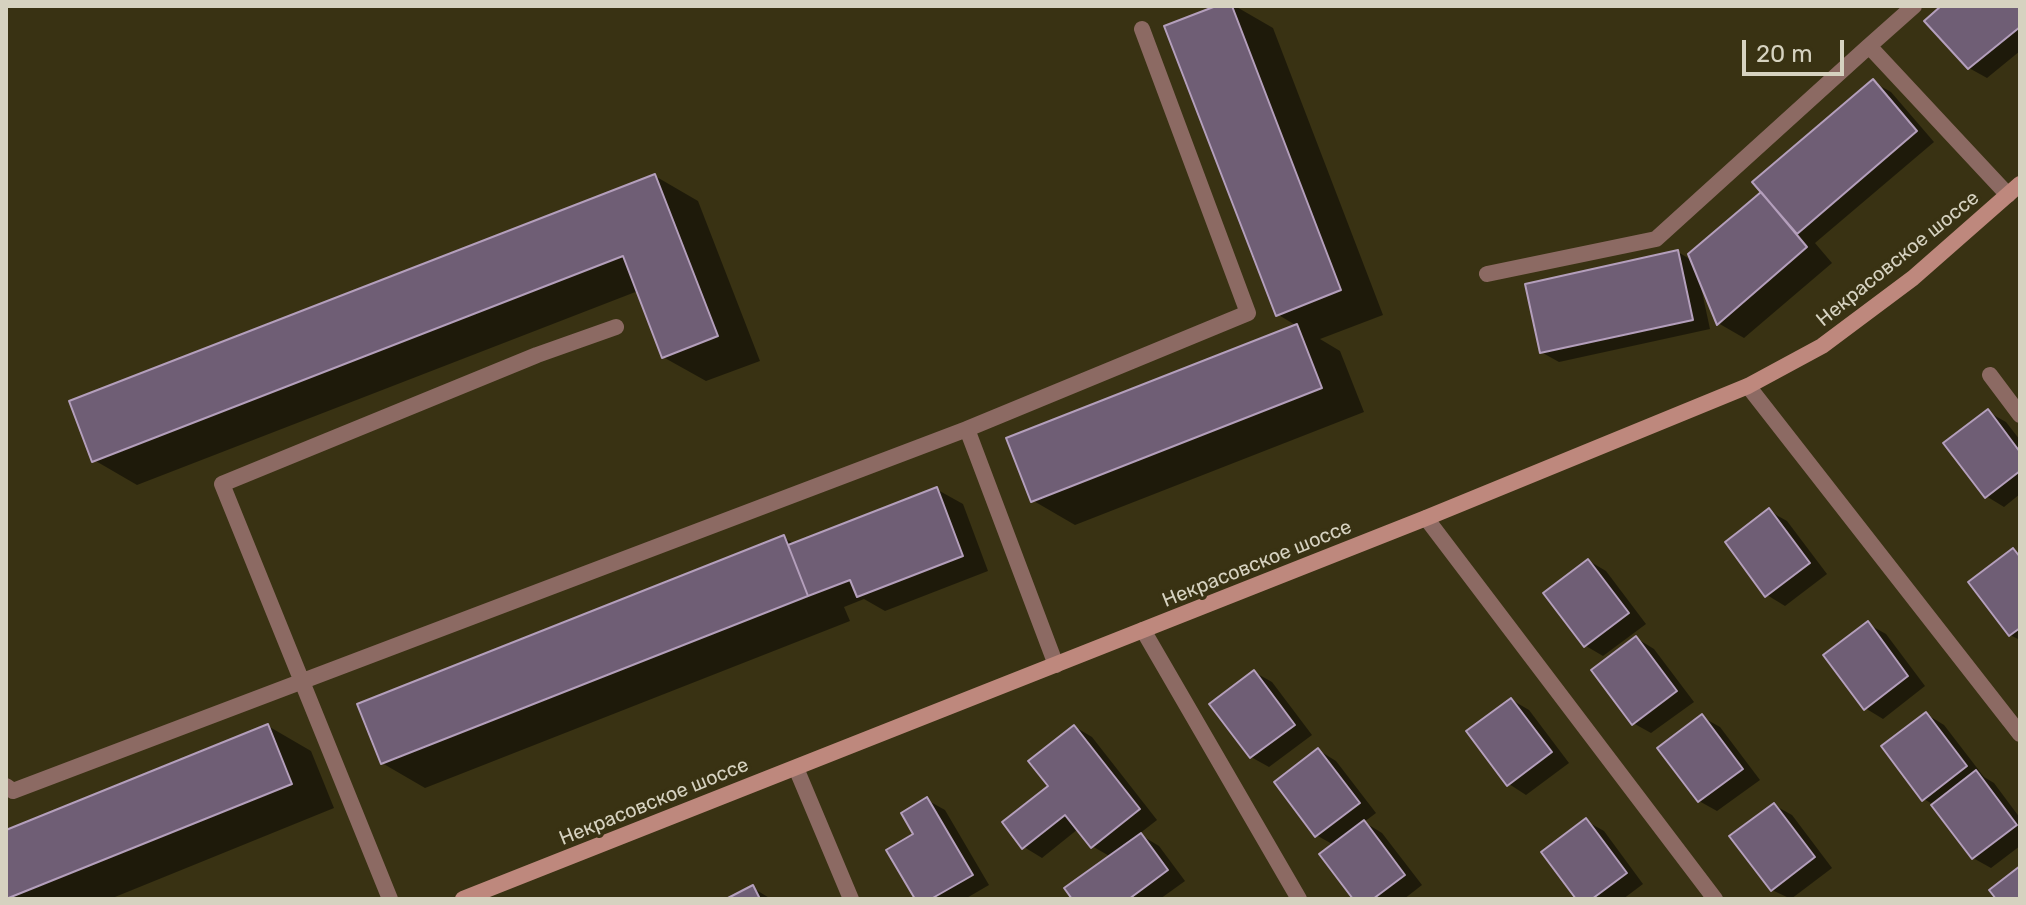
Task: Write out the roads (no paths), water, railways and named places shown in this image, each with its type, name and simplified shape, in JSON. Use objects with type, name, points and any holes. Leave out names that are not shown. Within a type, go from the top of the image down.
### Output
[{"type":"main road","name":"Некрасовское шоссе","points":[[463,899],[1426,518],[1748,386],[1822,346],[1913,278],[2014,190]]},
{"type":"street","points":[[1487,274],[1656,239],[1914,6]]},
{"type":"street","points":[[6,786],[13,791],[967,429],[1248,313],[1142,29]]},
{"type":"street","points":[[1869,46],[2014,190]]},
{"type":"street","points":[[390,899],[222,484],[537,355],[616,327]]},
{"type":"street","points":[[1990,375],[2020,415]]},
{"type":"street","points":[[1748,386],[2020,734]]},
{"type":"street","points":[[967,429],[1056,665]]},
{"type":"street","points":[[1426,518],[1715,899]]},
{"type":"street","points":[[1143,630],[1299,899]]},
{"type":"street","points":[[796,768],[851,899]]}]
